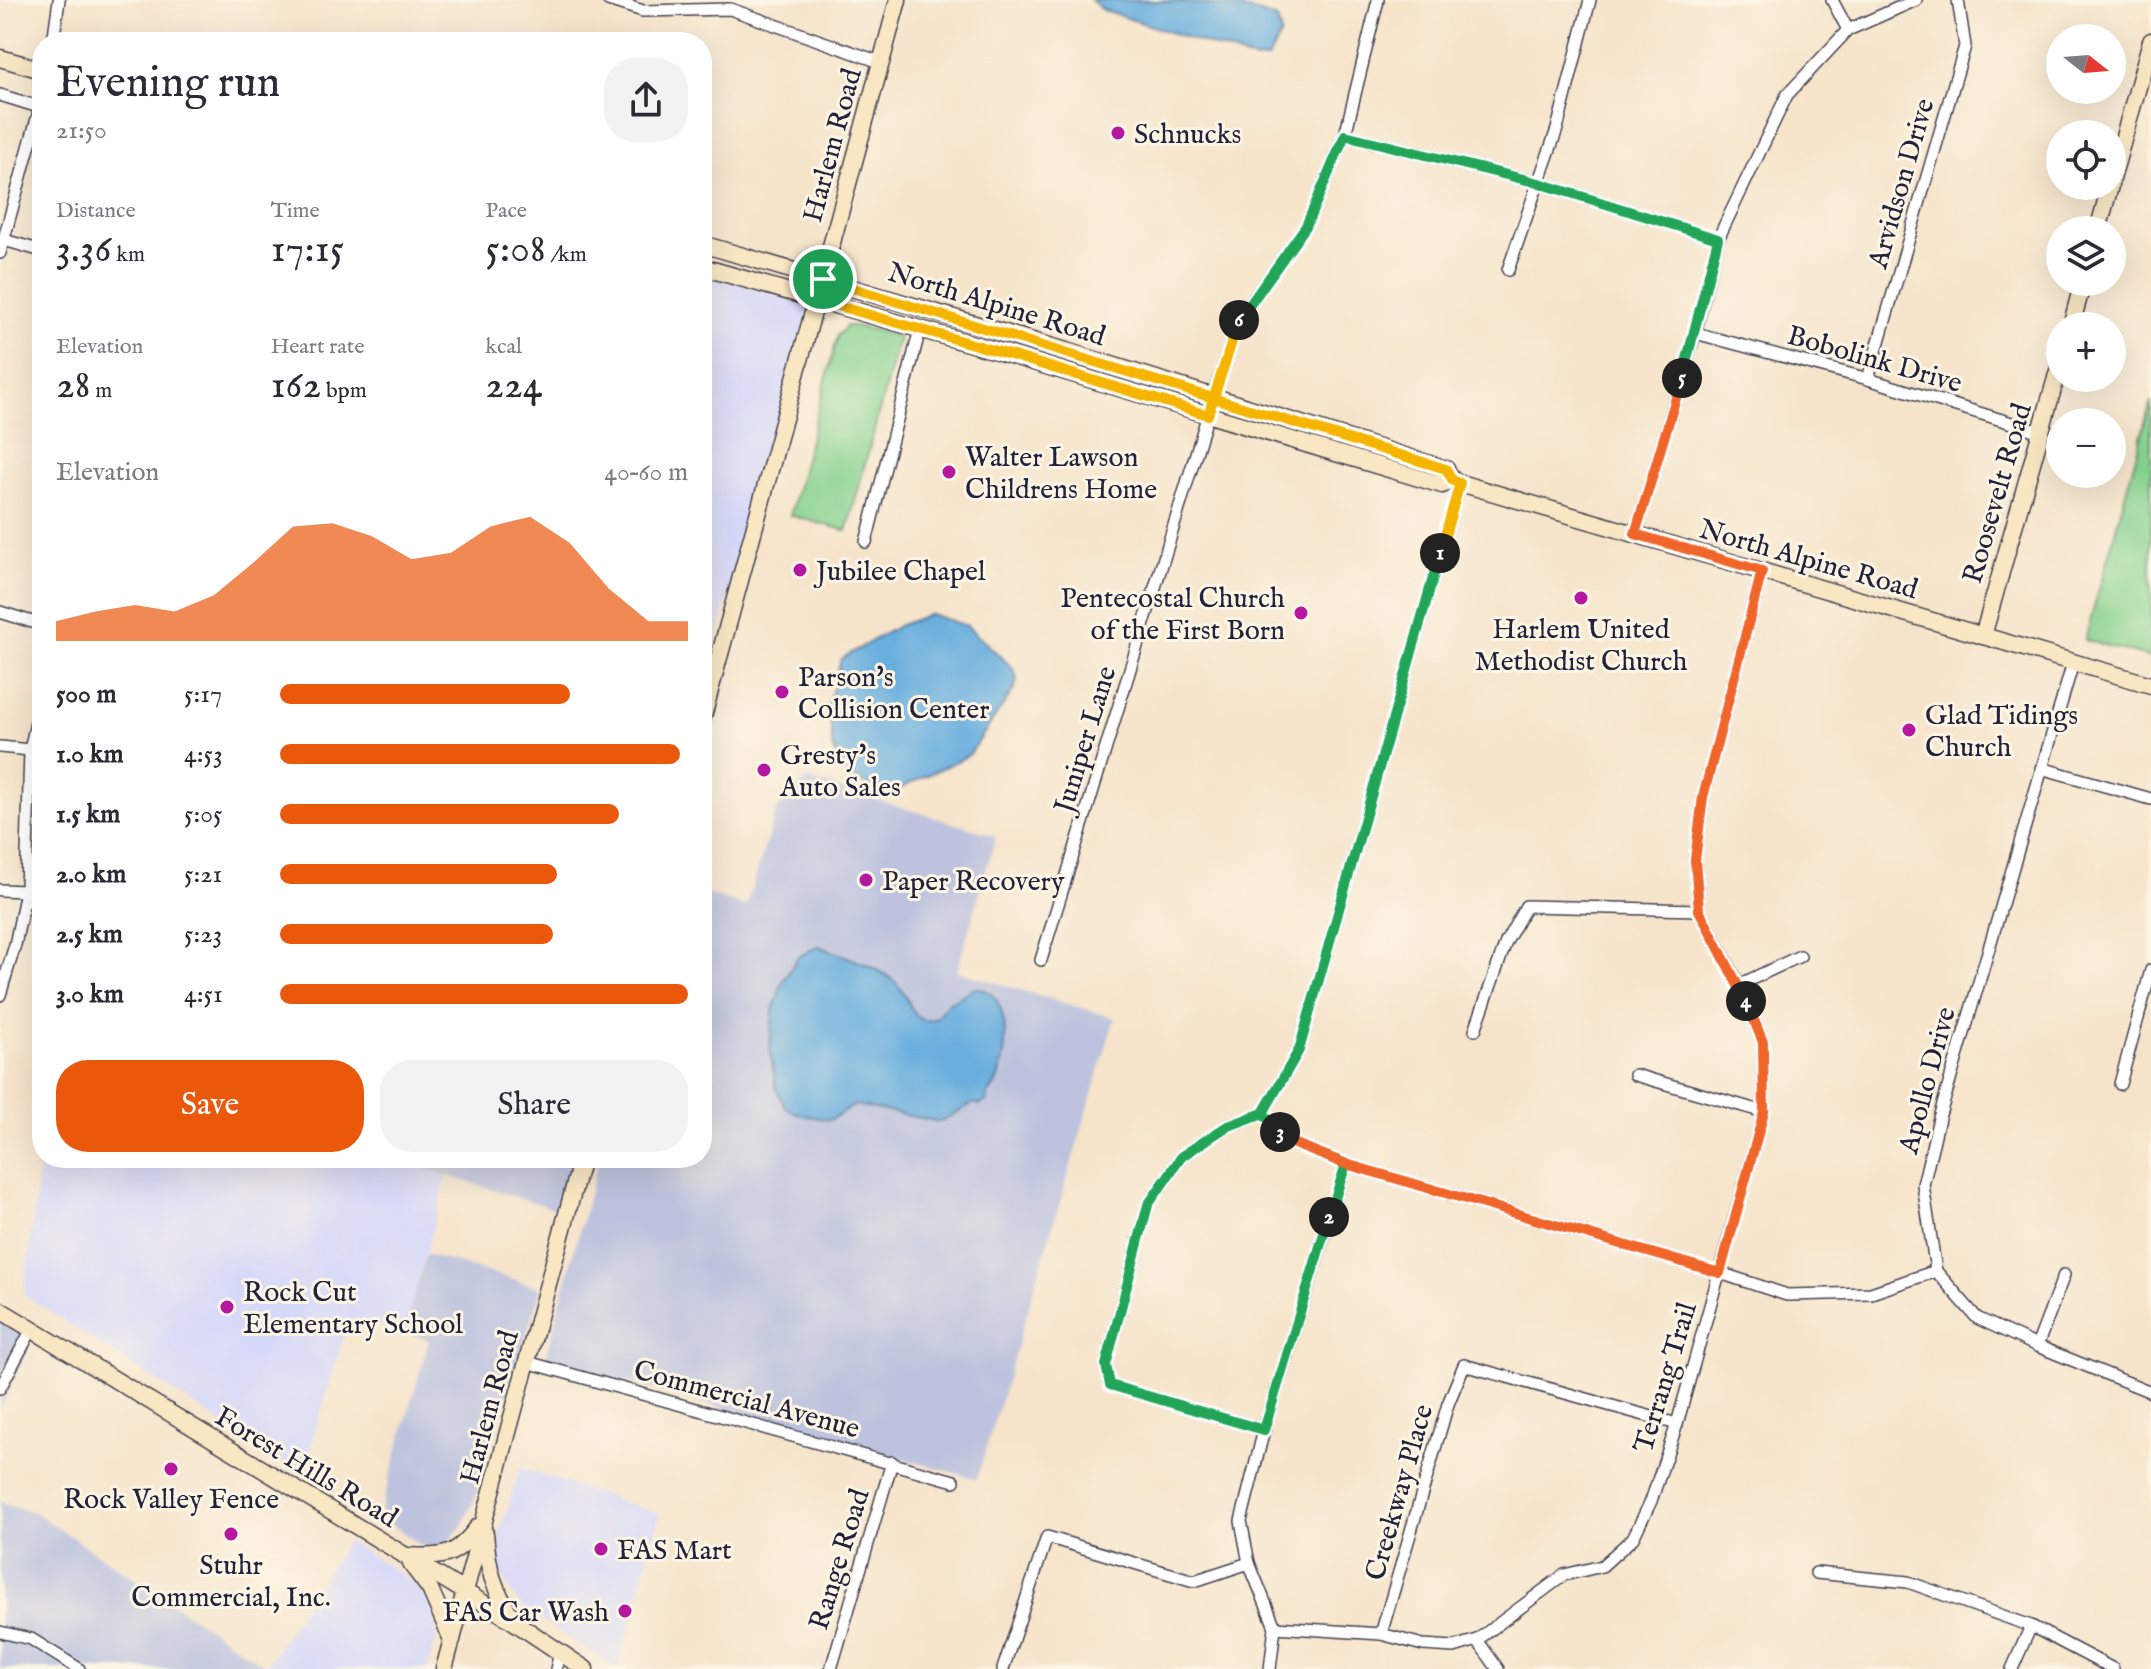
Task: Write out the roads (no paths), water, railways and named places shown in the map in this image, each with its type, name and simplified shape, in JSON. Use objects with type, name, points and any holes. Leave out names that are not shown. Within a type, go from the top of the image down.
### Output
[{"type":"main road","name":"Harlem Road","points":[[712,683],[898,0]]},
{"type":"main road","points":[[2126,129],[2151,41]]},
{"type":"main road","points":[[0,58],[32,67]]},
{"type":"main road","name":"North Alpine Road","points":[[712,247],[1446,469],[1457,482]]},
{"type":"main road","name":"North Alpine Road","points":[[712,270],[1442,485],[1457,482],[2151,685]]},
{"type":"main road","name":"Roosevelt Road","points":[[1983,636],[2052,392]]},
{"type":"main road","name":"Harlem Road","points":[[444,1669],[579,1168]]},
{"type":"main road","name":"Forest Hills Road","points":[[0,1310],[513,1621],[558,1661],[585,1669]]},
{"type":"main road","points":[[405,1556],[444,1556],[455,1552],[484,1519]]},
{"type":"main road","points":[[484,1519],[487,1567],[513,1621]]},
{"type":"main road","points":[[405,1556],[430,1589],[452,1640]]},
{"type":"street","points":[[54,32],[59,0]]},
{"type":"street","points":[[608,0],[643,11],[681,5],[730,9],[880,62]]},
{"type":"street","name":"Juniper Lane","points":[[1041,960],[1213,397],[1241,316],[1306,226],[1345,135],[1378,0]]},
{"type":"street","points":[[1508,270],[1557,129],[1590,0]]},
{"type":"street","points":[[1832,0],[1848,30]]},
{"type":"street","points":[[1635,534],[1695,333],[1718,239],[1787,95],[1848,30],[1916,0]]},
{"type":"street","name":"Arvidson Drive","points":[[1868,379],[1965,46],[1958,0]]},
{"type":"street","points":[[0,95],[32,103]]},
{"type":"street","points":[[1345,135],[1539,183],[1718,239]]},
{"type":"street","points":[[0,253],[32,138]]},
{"type":"street","points":[[4,240],[32,248]]},
{"type":"street","points":[[866,542],[920,329]]},
{"type":"street","name":"Bobolink Drive","points":[[1695,333],[1868,379],[2041,432]]},
{"type":"street","points":[[1264,1430],[1110,1385],[1106,1365],[1148,1205],[1182,1156],[1226,1127],[1263,1113],[1299,1050],[1457,482]]},
{"type":"street","name":"Terrang Trail","points":[[1275,1627],[1381,1634],[1423,1645],[1454,1647],[1477,1640],[1564,1575],[1602,1566],[1633,1538],[1651,1501],[1677,1424],[1764,1112],[1763,1042],[1739,985],[1699,910],[1695,860],[1703,797],[1762,571]]},
{"type":"street","points":[[0,612],[32,622]]},
{"type":"street","name":"Apollo Drive","points":[[1936,1271],[1923,1185],[1939,1118],[2073,663]]},
{"type":"street","points":[[0,995],[15,945],[26,891],[32,741]]},
{"type":"street","points":[[0,747],[30,750]]},
{"type":"street","points":[[2041,768],[2151,799]]},
{"type":"street","points":[[0,890],[26,891]]},
{"type":"street","points":[[1475,1030],[1506,942],[1526,906],[1699,910]]},
{"type":"street","points":[[1739,985],[1800,956]]},
{"type":"street","points":[[2120,1084],[2151,970]]},
{"type":"street","points":[[1635,1075],[1764,1112]]},
{"type":"street","points":[[1263,1113],[1290,1142],[1346,1164],[1787,1295],[1871,1293],[1936,1271],[1977,1318],[2151,1392]]},
{"type":"street","points":[[1270,1669],[1275,1627],[1249,1563],[1241,1521],[1264,1430],[1346,1164]]},
{"type":"street","points":[[2037,1346],[2064,1275]]},
{"type":"street","points":[[0,1388],[32,1329]]},
{"type":"street","name":"Commercial Avenue","points":[[527,1362],[954,1481]]},
{"type":"street","name":"Creekway Place","points":[[1381,1634],[1448,1404],[1464,1365],[1677,1424]]},
{"type":"street","name":"Range Road","points":[[831,1669],[892,1462]]},
{"type":"street","points":[[1003,1669],[1047,1537],[1194,1581],[1249,1563]]},
{"type":"street","points":[[1816,1573],[1908,1582],[2031,1626],[2113,1669]]},
{"type":"street","points":[[2012,1669],[2031,1626]]},
{"type":"street","points":[[0,1632],[31,1639],[79,1669]]},
{"type":"street","points":[[1477,1640],[1498,1669]]},
{"type":"water","points":[[1091,0],[1188,2],[1239,8],[1277,19],[1281,34],[1268,59],[1255,60],[1103,10]]},
{"type":"water","points":[[930,614],[967,626],[1013,668],[1017,678],[1015,688],[969,755],[891,793],[861,782],[841,765],[832,745],[831,726],[826,713],[841,659],[898,626]]},
{"type":"water","points":[[818,946],[867,965],[894,981],[916,1015],[928,1021],[936,1018],[948,1003],[975,988],[988,992],[1003,1016],[1005,1034],[1001,1070],[987,1095],[988,1100],[980,1105],[974,1103],[940,1122],[855,1105],[830,1120],[802,1115],[786,1108],[776,1088],[770,1049],[773,1011],[782,983],[798,957]]},
{"type":"place","name":"Schnucks","points":[[1118,133]]},
{"type":"place","name":"Walter Lawson Childrens Home","points":[[949,472]]},
{"type":"place","name":"Jubilee Chapel","points":[[800,570]]},
{"type":"place","name":"Harlem United Methodist Church","points":[[1581,598]]},
{"type":"place","name":"Pentecostal Church of the First Born","points":[[1301,613]]},
{"type":"place","name":"Parson's Collision Center","points":[[782,692]]},
{"type":"place","name":"Glad Tidings Church","points":[[1909,730]]},
{"type":"place","name":"Gresty's Auto Sales","points":[[764,770]]},
{"type":"place","name":"Paper Recovery","points":[[866,880]]},
{"type":"place","name":"Rock Cut Elementary School","points":[[227,1307]]},
{"type":"place","name":"Rock Valley Fence","points":[[171,1469]]},
{"type":"place","name":"Stuhr Commercial, Inc.","points":[[231,1534]]},
{"type":"place","name":"FAS Mart","points":[[601,1549]]},
{"type":"place","name":"FAS Car Wash","points":[[625,1611]]}]
